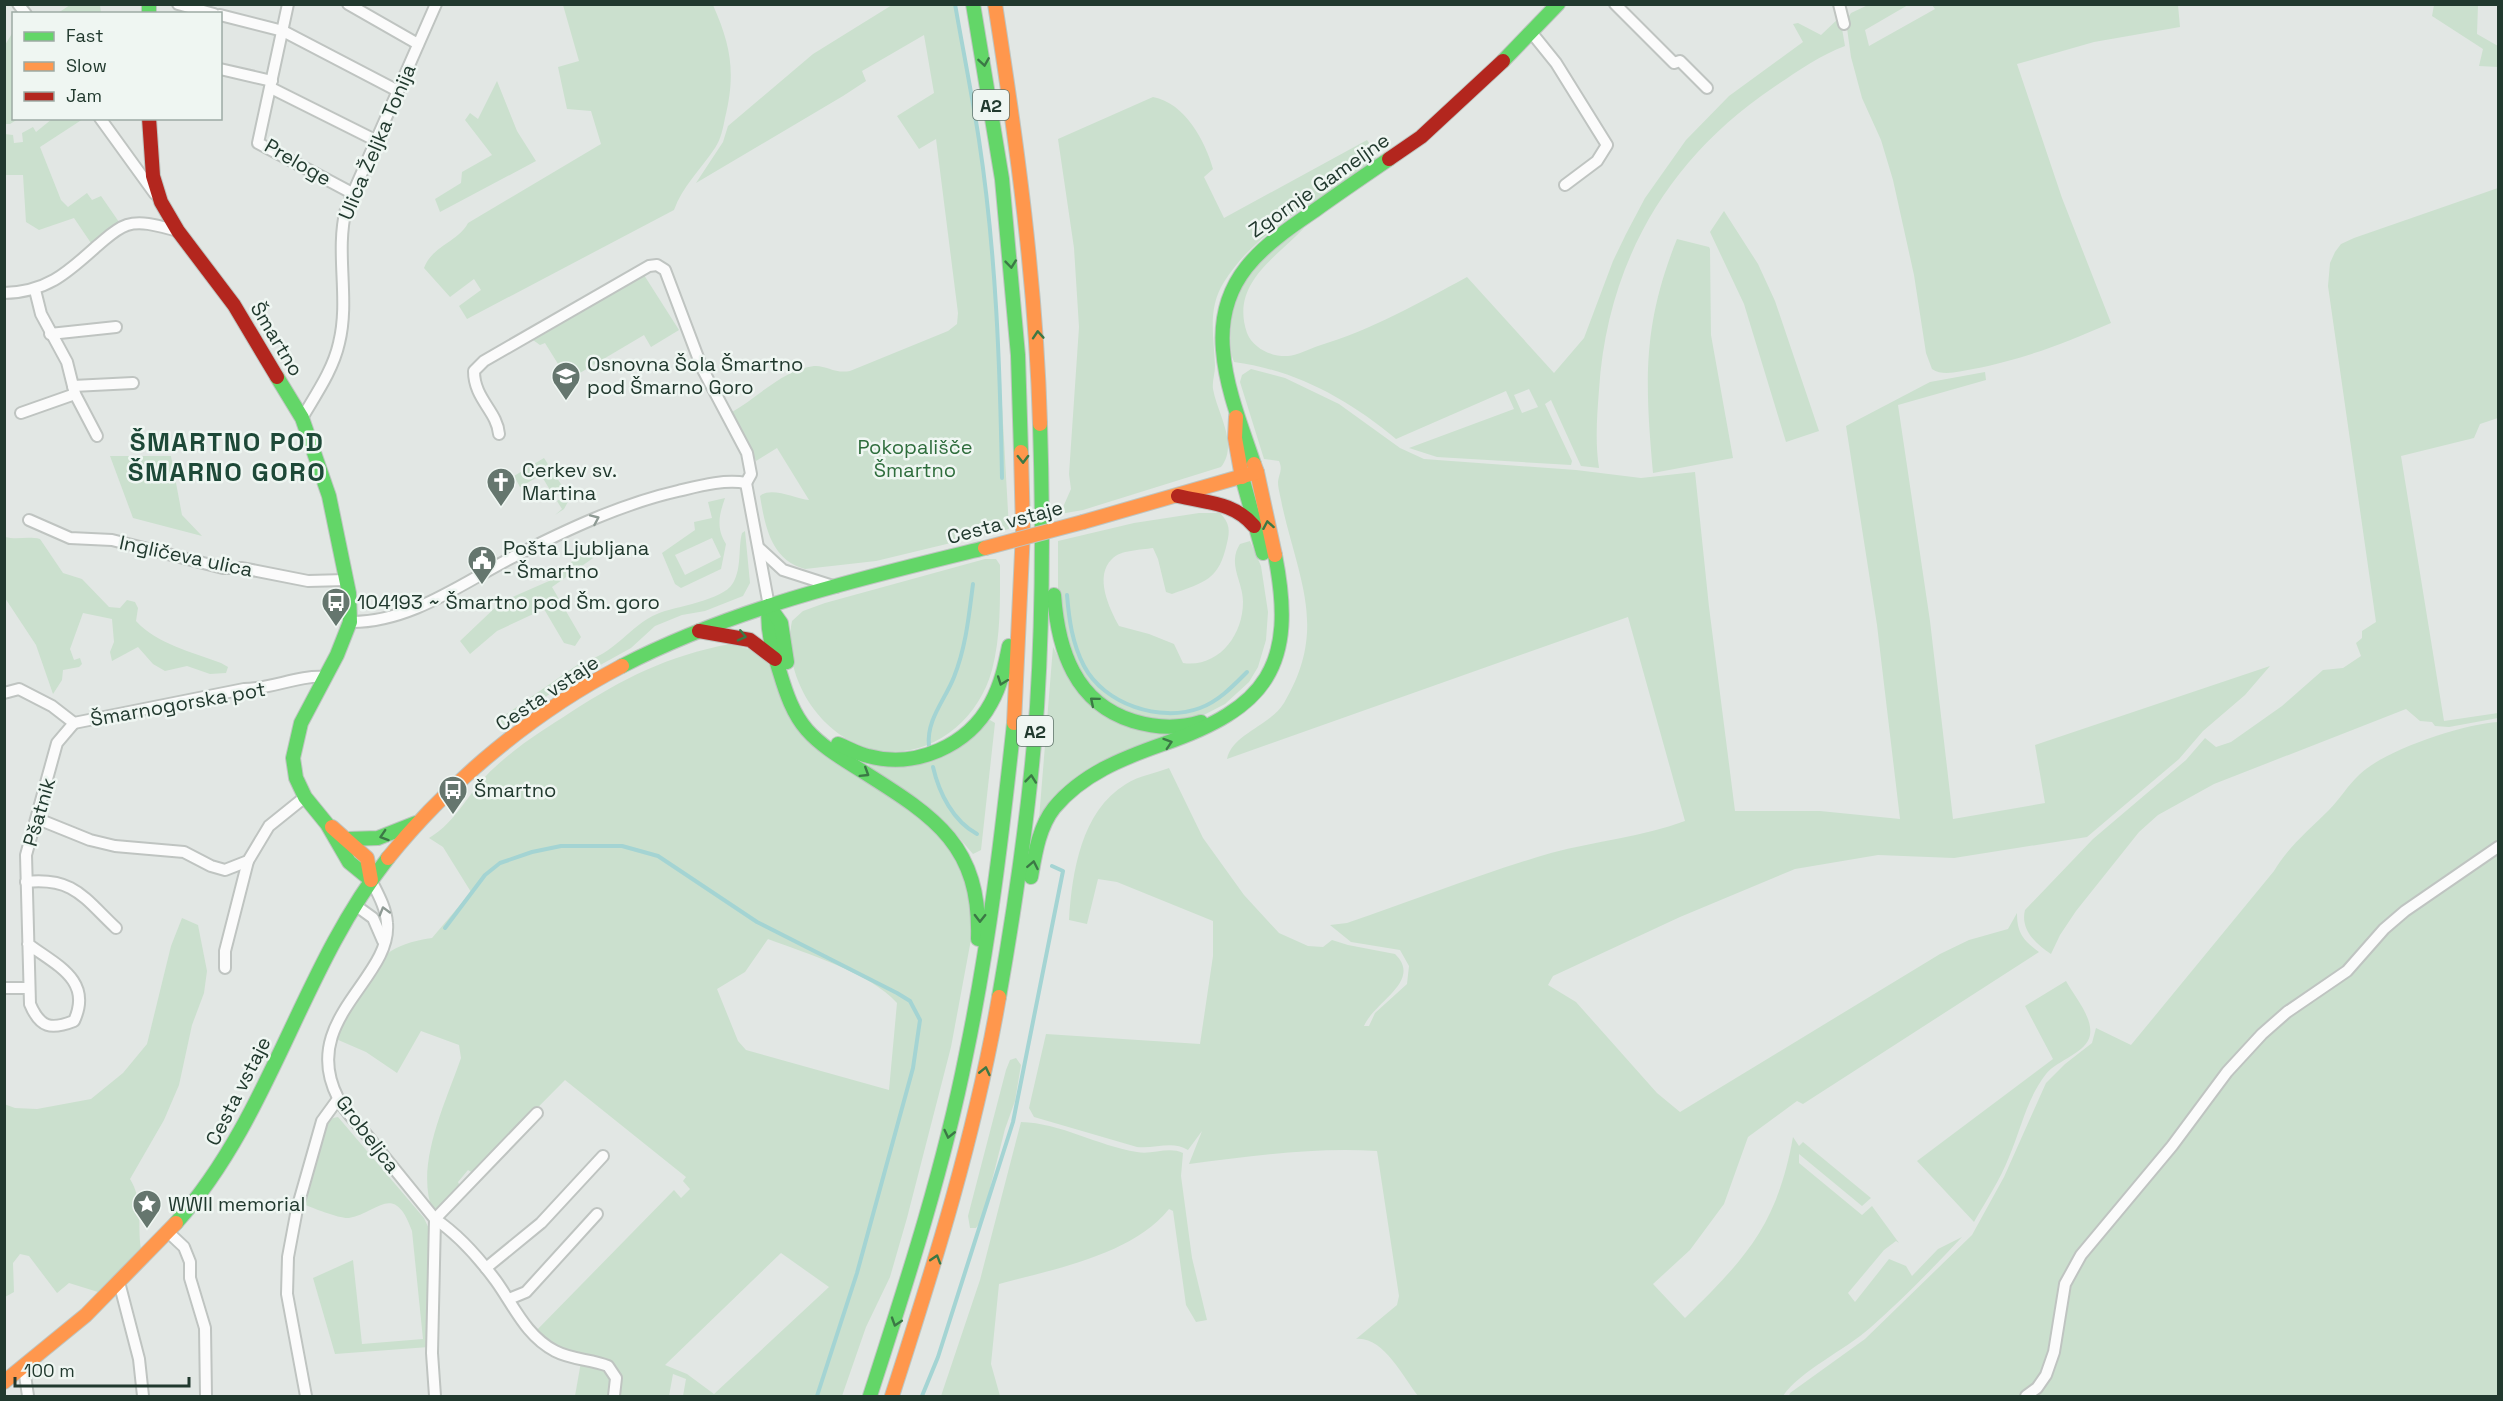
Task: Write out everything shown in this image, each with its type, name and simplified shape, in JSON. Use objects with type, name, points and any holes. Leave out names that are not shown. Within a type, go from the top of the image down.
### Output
[{"type":"main road","name":"A2","points":[[870,1396],[901,1306],[931,1205],[979,995],[1008,801],[1022,605],[1022,432],[1013,282],[997,142],[973,4]]},
{"type":"main road","name":"A2","points":[[892,1396],[920,1315],[958,1183],[990,1047],[1010,941],[1034,754],[1041,659],[1045,519],[1041,376],[1023,174],[994,4]]},
{"type":"main road","name":"Zgornje Gameljne","points":[[1010,941],[1026,908],[1036,852],[1043,828],[1054,809],[1068,792],[1095,772],[1118,760],[1224,722],[1251,699],[1270,673],[1281,642],[1282,611],[1263,492],[1246,436],[1236,416],[1226,372],[1221,326],[1227,299],[1237,277],[1253,255],[1289,227],[1421,137],[1558,4]]},
{"type":"main road","name":"Šmartno","points":[[149,120],[153,176],[161,202],[178,231],[234,305],[302,418],[329,496],[346,580],[350,622],[344,641],[301,723],[294,748],[296,778],[305,797],[327,824]]},
{"type":"main road","name":"Zgornje Gameljne","points":[[1045,519],[1054,560],[1056,627],[1063,658],[1070,672],[1086,693],[1102,708],[1137,723],[1162,727],[1191,724],[1222,712],[1249,690],[1261,670],[1272,639],[1273,612],[1268,577],[1242,477],[1235,438],[1236,416]]},
{"type":"main road","name":"Cesta vstaje","points":[[4,1382],[46,1352],[119,1282],[168,1232],[206,1188],[231,1150],[328,950],[371,880],[418,822],[524,727],[640,657],[699,631],[769,606],[1083,522],[1257,472]]},
{"type":"main road","points":[[1178,495],[1227,505],[1241,512],[1256,529]]},
{"type":"main road","points":[[769,606],[781,623],[788,666],[798,697],[812,721],[829,737],[852,752],[891,761],[912,759],[942,751],[958,742],[976,724],[1002,684],[1007,669],[1011,629],[1022,605]]},
{"type":"main road","points":[[769,606],[767,626],[776,660],[791,704],[807,730],[846,761],[930,816],[959,849],[971,871],[979,903],[980,923],[974,967],[979,995]]},
{"type":"main road","points":[[699,631],[750,637],[766,648],[776,660]]},
{"type":"main road","points":[[348,839],[378,838],[418,822]]},
{"type":"main road","points":[[327,824],[348,839],[367,858],[371,880]]},
{"type":"main road","points":[[327,824],[349,862],[371,880]]},
{"type":"street","points":[[178,4],[207,12]]},
{"type":"street","name":"Preloge","points":[[288,4],[258,143],[352,193]]},
{"type":"street","points":[[348,4],[418,44]]},
{"type":"street","name":"Ulica Željka Tonija","points":[[302,418],[334,361],[339,343],[342,326],[341,229],[352,193],[435,4]]},
{"type":"street","points":[[1615,4],[1674,63],[1680,61],[1707,88]]},
{"type":"street","points":[[1839,4],[1844,24]]},
{"type":"street","points":[[222,16],[283,31],[398,91]]},
{"type":"street","points":[[1531,32],[1556,63],[1607,145],[1597,160],[1565,185]]},
{"type":"street","points":[[222,70],[272,84],[375,140]]},
{"type":"street","points":[[101,120],[161,202]]},
{"type":"street","points":[[4,293],[35,290],[70,271],[114,231],[128,225],[141,223],[178,231]]},
{"type":"street","points":[[499,434],[498,426],[478,394],[474,383],[474,372],[484,361],[649,266],[657,265],[665,270],[702,368],[747,453],[751,474],[746,483],[769,606]]},
{"type":"street","points":[[35,290],[50,334],[67,362],[74,390],[97,436]]},
{"type":"street","points":[[50,334],[116,327]]},
{"type":"street","points":[[21,412],[74,390],[133,383]]},
{"type":"street","points":[[350,622],[378,622],[411,610],[515,556],[624,506],[698,486],[746,483]]},
{"type":"street","name":"Ingličeva ulica","points":[[29,520],[70,538],[112,540],[223,568],[242,568],[308,581],[346,580]]},
{"type":"street","points":[[760,549],[783,570],[800,578],[820,580],[836,587]]},
{"type":"street","name":"Šmarnogorska pot","points":[[4,693],[19,689],[52,706],[74,723],[234,691],[272,687],[313,676],[325,677]]},
{"type":"street","name":"Pšatnik","points":[[28,944],[68,974],[78,987],[81,998],[74,1021],[54,1027],[36,1018],[30,1004],[28,988],[26,855],[30,835],[38,819],[57,742],[74,723]]},
{"type":"street","points":[[225,968],[225,951],[248,861],[269,826],[305,797]]},
{"type":"street","points":[[38,819],[79,837],[115,846],[184,852],[218,869],[234,868],[248,861]]},
{"type":"street","points":[[2026,1396],[2037,1388],[2046,1376],[2054,1352],[2065,1284],[2081,1255],[2172,1146],[2228,1072],[2262,1034],[2287,1012],[2347,971],[2384,928],[2476,860],[2499,847]]},
{"type":"street","points":[[26,882],[44,880],[66,883],[116,928]]},
{"type":"street","name":"Grobeljca","points":[[371,880],[383,907],[387,924],[384,944],[377,961],[337,1021],[330,1063],[338,1099],[435,1219],[450,1229],[486,1268],[533,1335],[555,1351],[601,1363],[612,1369],[616,1378],[614,1396]]},
{"type":"street","points":[[355,905],[373,918],[384,944]]},
{"type":"street","points":[[4,988],[28,988]]},
{"type":"street","points":[[306,1396],[287,1294],[288,1257],[297,1209],[322,1121],[338,1099]]},
{"type":"street","points":[[435,1396],[432,1353],[435,1219],[537,1113]]},
{"type":"street","points":[[486,1268],[541,1223],[603,1156]]},
{"type":"street","points":[[509,1299],[526,1292],[597,1214]]},
{"type":"street","points":[[168,1232],[184,1247],[190,1262],[190,1278],[205,1328],[206,1396]]},
{"type":"street","points":[[119,1282],[139,1359],[143,1396]]},
{"type":"street","points":[[24,1368],[27,1396]]},
{"type":"green space","points":[[70,5],[100,5],[101,12],[60,12]]},
{"type":"green space","points":[[563,5],[713,5],[728,47],[731,73],[728,102],[719,141],[687,186],[674,210],[467,319],[459,306],[481,290],[474,279],[450,297],[424,268],[433,254],[458,235],[468,223],[601,144],[591,111],[567,109],[558,67],[579,61]]},
{"type":"green space","name":"Pokopališče Šmartno","points":[[892,5],[955,5],[968,70],[986,200],[997,331],[1009,529],[876,561],[805,569],[794,565],[777,550],[767,530],[760,496],[770,492],[809,500],[777,448],[756,461],[732,412],[792,372],[814,366],[850,371],[948,331],[957,324],[958,313],[936,139],[919,149],[897,116],[934,93],[924,35],[862,71],[866,81],[843,96],[696,183],[723,142],[728,126],[813,54]]},
{"type":"green space","points":[[1868,5],[1908,5],[1865,30],[1869,46],[1935,9],[1932,5],[2178,5],[2180,27],[2094,42],[2017,64],[2062,198],[2111,323],[2010,361],[1952,373],[1942,373],[1932,369],[1926,353],[1914,275],[1893,180],[1881,140],[1862,98],[1851,57],[1846,21],[1851,13]]},
{"type":"green space","points":[[2434,5],[2478,5],[2477,34],[2498,46],[2498,67],[2479,66],[2483,49],[2432,16]]},
{"type":"green space","points":[[1840,17],[1845,46],[1826,54],[1774,87],[1736,115],[1703,146],[1674,181],[1650,218],[1630,257],[1615,299],[1604,343],[1597,419],[1599,468],[1581,466],[1551,400],[1545,404],[1572,461],[1571,465],[1437,457],[1409,448],[1514,409],[1506,391],[1396,439],[1359,411],[1320,388],[1278,372],[1234,362],[1231,348],[1232,317],[1243,285],[1263,259],[1304,228],[1259,273],[1250,286],[1245,300],[1243,315],[1247,333],[1263,350],[1275,355],[1288,356],[1338,340],[1394,315],[1467,277],[1554,373],[1584,338],[1613,261],[1626,234],[1645,198],[1686,140],[1729,96],[1803,42],[1793,24],[1798,23],[1821,35]],"holes":[[[1529,389],[1538,407],[1522,413],[1514,395]]]},
{"type":"green space","points":[[12,34],[12,120],[16,120],[10,124],[5,124],[5,45]]},
{"type":"green space","points":[[497,81],[517,131],[536,161],[440,212],[435,199],[461,183],[462,172],[492,155],[465,120],[470,113],[478,119]]},
{"type":"green space","points":[[1153,97],[1175,107],[1199,135],[1213,169],[1204,177],[1224,218],[1367,140],[1375,152],[1377,161],[1274,229],[1238,262],[1224,282],[1213,313],[1215,366],[1213,386],[1228,448],[1221,467],[1083,510],[1060,514],[1071,489],[1069,474],[1079,327],[1074,248],[1058,139]]},
{"type":"green space","points":[[51,120],[81,120],[40,147],[61,200],[68,207],[87,193],[92,200],[101,196],[119,222],[93,246],[74,218],[39,230],[26,222],[23,175],[5,175],[5,134],[13,135],[14,143],[23,142],[22,133],[33,127],[36,132]]},
{"type":"green space","points":[[2498,188],[2498,418],[2480,424],[2474,438],[2401,456],[2444,721],[2498,713],[2498,718],[2449,727],[2435,726],[2432,722],[2420,721],[2406,709],[2214,784],[2158,815],[2139,832],[2076,911],[2051,954],[2030,936],[2025,924],[2025,910],[2093,839],[2186,760],[2205,738],[2216,747],[2231,742],[2282,706],[2323,670],[2343,668],[2361,656],[2356,643],[2362,638],[2362,631],[2376,622],[2328,286],[2330,263],[2341,244],[2354,238]]},
{"type":"green space","points":[[1724,211],[1758,264],[1775,301],[1819,431],[1786,442],[1744,304],[1710,232]]},
{"type":"green space","points":[[1677,239],[1710,249],[1711,335],[1733,458],[1653,473],[1648,410],[1649,354],[1657,299]]},
{"type":"green space","points":[[644,275],[679,330],[651,347],[644,335],[568,380],[545,343],[540,345],[533,340]]},
{"type":"green space","points":[[1251,369],[1285,378],[1339,404],[1400,448],[1424,459],[1576,470],[1641,478],[1695,472],[1709,607],[1735,811],[1820,811],[1900,819],[1877,625],[1846,426],[1930,382],[1985,372],[1986,380],[1898,405],[1930,621],[1953,819],[2045,803],[2035,745],[2270,666],[2245,695],[2203,731],[2179,759],[2087,837],[1954,858],[1878,855],[1795,869],[1680,917],[1553,976],[1548,985],[1576,1002],[1657,1093],[1680,1112],[1940,954],[1969,940],[2008,929],[2017,913],[2022,936],[2039,952],[1803,1104],[1797,1101],[1748,1137],[1724,1204],[1690,1250],[1653,1284],[1685,1318],[1707,1296],[1742,1257],[1768,1217],[1778,1194],[1793,1137],[1799,1146],[1803,1142],[1871,1198],[1862,1206],[1799,1154],[1799,1163],[1862,1215],[1872,1206],[1899,1243],[1896,1241],[1884,1250],[1848,1293],[1855,1302],[1889,1259],[1906,1266],[1912,1276],[1938,1249],[1962,1237],[1870,1328],[1811,1369],[1783,1396],[1418,1396],[1384,1351],[1366,1340],[1356,1339],[1397,1305],[1399,1296],[1377,1151],[1306,1151],[1189,1164],[1202,1131],[1188,1150],[1170,1145],[1137,1147],[1034,1117],[1029,1108],[1046,1034],[1200,1044],[1213,956],[1213,921],[1117,882],[1098,879],[1087,924],[1069,920],[1076,863],[1089,827],[1111,796],[1136,779],[1169,768],[1203,838],[1244,895],[1279,933],[1308,946],[1323,947],[1332,940],[1395,954],[1402,964],[1403,973],[1400,982],[1369,1017],[1364,1026],[1369,1026],[1375,1013],[1407,984],[1409,966],[1400,950],[1351,942],[1330,925],[1347,923],[1551,853],[1652,831],[1685,821],[1628,617],[1227,759],[1236,743],[1270,718],[1284,703],[1305,652],[1307,628],[1302,582],[1278,488],[1280,464],[1279,461],[1264,459],[1240,382],[1242,375]]},
{"type":"green space","points":[[110,456],[171,456],[182,515],[202,536],[133,518]]},
{"type":"green space","points":[[544,458],[570,498],[564,509],[555,515],[562,509],[557,501],[563,497],[560,491],[553,495],[541,475],[520,487],[514,476]]},
{"type":"green space","points":[[725,498],[720,521],[721,532],[726,544],[721,569],[681,588],[675,584],[662,553],[695,530],[694,522],[712,518],[708,502]],"holes":[[[712,538],[721,557],[685,575],[675,555]]]},
{"type":"green space","points":[[1199,513],[1220,513],[1228,527],[1224,555],[1215,572],[1202,582],[1172,594],[1166,592],[1153,548],[1125,552],[1112,559],[1104,574],[1105,592],[1111,610],[1119,626],[1174,644],[1183,663],[1207,660],[1226,647],[1239,627],[1243,602],[1235,566],[1236,551],[1240,544],[1250,541],[1261,566],[1268,612],[1266,640],[1258,667],[1249,682],[1225,704],[1198,718],[1169,723],[1115,709],[1073,667],[1058,608],[1058,541],[1134,523]]},
{"type":"green space","points":[[745,531],[750,583],[743,596],[705,611],[682,615],[655,626],[631,648],[557,689],[500,728],[495,722],[583,661],[603,654],[647,619],[665,611],[709,599],[728,589],[736,577],[742,533]]},
{"type":"green space","points":[[5,537],[40,539],[63,573],[82,579],[109,607],[120,608],[127,600],[135,602],[138,608],[136,621],[144,629],[164,641],[221,663],[228,667],[226,673],[210,674],[187,666],[165,671],[153,664],[138,647],[112,661],[110,652],[114,642],[112,619],[83,613],[70,649],[74,660],[80,658],[82,664],[79,667],[63,670],[62,680],[53,694],[36,645],[5,598]]},
{"type":"green space","points":[[589,547],[596,556],[552,587],[581,637],[575,646],[564,643],[544,609],[497,631],[470,654],[460,641],[501,602],[549,581]]},
{"type":"green space","points":[[985,559],[996,559],[1000,565],[997,644],[992,670],[985,689],[962,722],[930,744],[912,750],[892,752],[871,749],[852,742],[835,731],[807,700],[798,681],[792,661],[790,641],[792,621],[803,611],[825,603]]},
{"type":"green space","points":[[730,644],[764,653],[786,704],[913,808],[958,858],[975,918],[951,1047],[907,1218],[890,1277],[866,1327],[842,1396],[683,1396],[686,1379],[673,1374],[669,1396],[617,1396],[616,1369],[568,1354],[534,1333],[674,1190],[681,1198],[690,1189],[683,1181],[686,1177],[565,1080],[473,1173],[468,1170],[458,1182],[460,1186],[439,1211],[433,1211],[428,1193],[427,1174],[430,1154],[434,1134],[461,1058],[459,1045],[421,1031],[397,1073],[366,1052],[336,1039],[361,992],[385,956],[401,946],[432,938],[471,892],[443,847],[429,838],[448,823],[485,776],[531,738],[609,689],[666,662]],"holes":[[[768,939],[855,973],[886,992],[897,1003],[889,1090],[746,1050],[738,1041],[717,989],[745,972]],[[781,1253],[829,1287],[714,1394],[687,1374],[665,1365]]]},
{"type":"green space","points":[[1053,647],[1075,689],[1170,734],[1146,745],[1039,819]]},
{"type":"green space","points":[[990,720],[995,723],[981,850],[973,854],[948,825],[867,768],[870,764],[893,766],[980,728]]},
{"type":"green space","points":[[2498,722],[2498,844],[2422,893],[2344,970],[2280,1014],[2079,1254],[2039,1381],[2022,1396],[1789,1396],[1790,1393],[1865,1339],[1972,1235],[2004,1177],[2046,1083],[2065,1064],[2092,1043],[2096,1028],[2131,1045],[2286,854],[2333,806],[2359,775],[2386,756],[2425,740],[2465,728]]},
{"type":"green space","points":[[2498,851],[2498,1396],[2030,1396],[2040,1389],[2068,1284],[2082,1260],[2231,1073],[2270,1030],[2368,949],[2415,906]]},
{"type":"green space","points":[[182,918],[198,925],[207,971],[204,993],[192,1025],[179,1085],[164,1120],[130,1179],[139,1205],[141,1249],[98,1292],[69,1283],[57,1293],[29,1256],[20,1254],[13,1263],[14,1292],[5,1297],[4,1104],[15,1108],[37,1109],[91,1099],[123,1073],[147,1044],[171,946]]},
{"type":"green space","points":[[2066,981],[2089,1021],[2088,1041],[2078,1052],[2051,1069],[2039,1083],[2005,1166],[1974,1222],[1917,1161],[2053,1059],[2025,1006]]},
{"type":"green space","points":[[1016,1058],[1021,1065],[1015,1101],[1005,1129],[982,1220],[976,1228],[970,1228],[968,1216],[1006,1070],[1010,1060]]},
{"type":"green space","points":[[338,1117],[424,1218],[429,1229],[429,1347],[335,1354],[313,1278],[353,1260],[362,1344],[423,1339],[412,1231],[399,1207],[385,1204],[345,1218],[303,1204],[328,1123]]},
{"type":"green space","points":[[1021,1122],[1051,1126],[1137,1152],[1172,1150],[1183,1153],[1181,1176],[1192,1258],[1207,1320],[1196,1322],[1186,1305],[1173,1211],[1169,1209],[1135,1238],[1113,1249],[1067,1266],[999,1284],[991,1364],[1000,1396],[941,1396],[980,1280]]},
{"type":"green space","points":[[581,1362],[599,1365],[611,1374],[611,1396],[575,1396]]},
{"type":"waterway","points":[[955,4],[985,182],[998,351],[1002,478]]},
{"type":"waterway","points":[[929,746],[930,727],[954,677],[961,654],[973,584]]},
{"type":"waterway","points":[[1067,595],[1074,640],[1084,666],[1105,691],[1134,707],[1168,713],[1200,708],[1220,697],[1247,672]]},
{"type":"waterway","points":[[933,767],[948,805],[961,822],[977,834]]},
{"type":"waterway","points":[[445,928],[485,875],[500,863],[532,852],[561,846],[622,846],[658,856],[757,922],[910,1001],[920,1020],[913,1068],[857,1273],[817,1396]]},
{"type":"waterway","points":[[922,1396],[938,1357],[1013,1122],[1063,871],[1052,866]]},
{"type":"traffic: fast","points":[[149,4],[149,12]]},
{"type":"traffic: fast","points":[[973,4],[1002,179],[1018,355],[1021,452]]},
{"type":"traffic: fast","points":[[1503,61],[1558,4]]},
{"type":"traffic: fast","points":[[1254,464],[1231,394],[1223,350],[1223,325],[1227,303],[1235,284],[1246,267],[1277,238],[1389,159]]},
{"type":"traffic: fast","points":[[277,377],[302,418],[329,496],[349,593],[350,622],[337,655],[301,723],[293,758],[296,778],[305,797],[327,824],[349,862],[371,880]]},
{"type":"traffic: fast","points":[[999,997],[1022,852],[1037,707],[1042,566],[1040,424]]},
{"type":"traffic: fast","points":[[1242,477],[1263,553]]},
{"type":"traffic: fast","points":[[622,666],[710,627],[800,596],[985,548]]},
{"type":"traffic: fast","points":[[1031,877],[1038,841],[1045,824],[1049,815],[1065,796],[1104,768],[1199,730],[1227,715],[1250,698],[1266,678],[1277,654],[1281,626],[1281,594],[1275,555]]},
{"type":"traffic: fast","points":[[1054,595],[1065,654],[1073,672],[1097,701],[1113,713],[1150,725],[1175,727],[1201,722]]},
{"type":"traffic: fast","points":[[769,606],[768,623],[773,648],[787,696],[798,717],[807,730],[826,747],[911,803],[948,837],[962,857],[971,880],[977,907],[978,939]]},
{"type":"traffic: fast","points":[[769,606],[781,623],[787,662]]},
{"type":"traffic: fast","points":[[838,744],[868,756],[904,759],[922,756],[954,742],[969,731],[991,703],[1000,682],[1009,646]]},
{"type":"traffic: fast","points":[[870,1396],[923,1227],[957,1098],[988,931],[1014,723]]},
{"type":"traffic: fast","points":[[348,839],[378,838],[416,823]]},
{"type":"traffic: fast","points":[[176,1223],[209,1181],[237,1136],[262,1090],[331,947],[358,901],[388,858]]},
{"type":"traffic: slow","points":[[995,4],[1011,109],[1030,266],[1040,424]]},
{"type":"traffic: slow","points":[[1236,417],[1235,438],[1242,477]]},
{"type":"traffic: slow","points":[[1014,723],[1023,531],[1021,452]]},
{"type":"traffic: slow","points":[[1083,522],[1257,472],[1254,464]]},
{"type":"traffic: slow","points":[[1257,472],[1275,555]]},
{"type":"traffic: slow","points":[[985,548],[1083,522]]},
{"type":"traffic: slow","points":[[388,858],[438,802],[496,750],[557,704],[622,666]]},
{"type":"traffic: slow","points":[[332,827],[367,858],[371,880]]},
{"type":"traffic: slow","points":[[892,1396],[953,1198],[978,1099],[999,997]]},
{"type":"traffic: slow","points":[[4,1382],[86,1315],[176,1223]]},
{"type":"traffic: jam","points":[[1389,159],[1421,137],[1503,61]]},
{"type":"traffic: jam","points":[[149,120],[153,176],[161,202],[178,231],[234,305],[277,377]]},
{"type":"traffic: jam","points":[[1178,496],[1229,508],[1238,512],[1254,526]]},
{"type":"traffic: jam","points":[[699,631],[750,640],[775,659]]},
{"type":"place","name":"Osnovna Šola Šmartno pod Šmarno Goro","points":[[566,402]]},
{"type":"place","name":"Cerkev sv. Martina","points":[[501,508]]},
{"type":"place","name":"Pošta Ljubljana - Šmartno","points":[[482,586]]},
{"type":"place","name":"104193 ~ Šmartno pod Šm. goro","points":[[336,628]]},
{"type":"place","name":"Šmartno","points":[[453,816]]},
{"type":"place","name":"WWII memorial","points":[[147,1230]]},
{"type":"district","name":"ŠMARTNO POD ŠMARNO GORO","points":[[227,457]]}]
